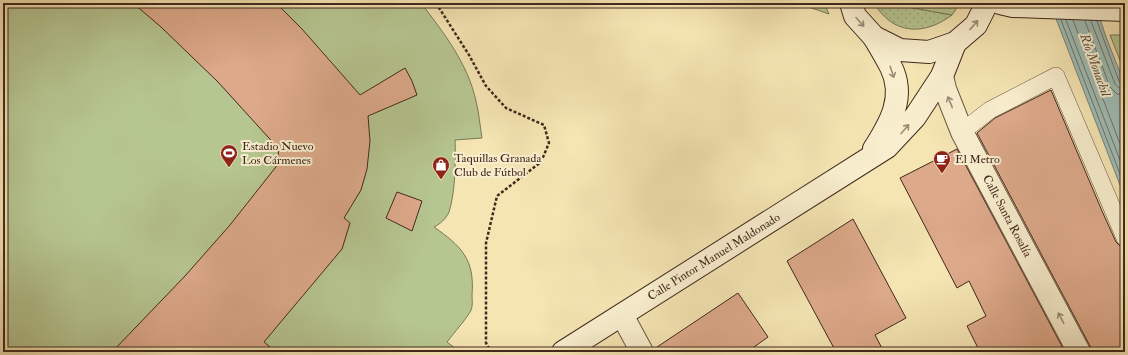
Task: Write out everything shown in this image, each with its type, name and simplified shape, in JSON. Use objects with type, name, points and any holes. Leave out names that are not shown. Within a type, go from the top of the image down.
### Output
[{"type":"main road","points":[[851,3],[855,16],[874,38],[900,50],[929,52],[955,43],[976,25],[987,3]]},
{"type":"main road","points":[[1006,4],[1117,10]]},
{"type":"main road","name":"Calle Pintor Manuel Maldonado","points":[[864,163],[888,128],[896,108],[896,88],[892,69],[874,38]]},
{"type":"main road","name":"Calle Pintor Manuel Maldonado","points":[[563,352],[864,163],[887,147],[902,133],[915,117],[942,76],[955,43]]},
{"type":"main road","name":"Calle Santa Rosalía","points":[[942,76],[945,89],[962,132],[1079,352]]},
{"type":"main road","points":[[622,315],[642,352]]},
{"type":"street","points":[[968,126],[990,110],[1056,76],[1125,238]]},
{"type":"path","points":[[436,3],[469,54],[486,86],[506,108],[544,125],[550,144],[541,162],[497,196],[486,243],[486,343],[489,348]]},
{"type":"green space","name":"Estadio Nuevo Los Cármenes","points":[[3,3],[421,3],[454,49],[467,74],[476,101],[482,138],[455,140],[455,177],[451,205],[446,217],[441,223],[434,227],[459,247],[471,272],[472,308],[470,313],[447,342],[460,352],[3,352]]},
{"type":"green space","points":[[824,3],[829,14],[800,4]]},
{"type":"green space","points":[[874,3],[886,3],[952,15],[931,26],[920,29],[910,29],[890,21],[882,14]]},
{"type":"green space","points":[[886,3],[960,3],[952,15]]},
{"type":"green space","points":[[1110,35],[1119,35],[1125,40],[1125,73]]},
{"type":"water","name":"Río Monachil","points":[[1050,3],[1095,3],[1106,37],[1125,85],[1125,198]]},
{"type":"building","points":[[133,3],[276,3],[302,29],[360,95],[405,68],[412,81],[417,95],[368,116],[370,141],[367,169],[361,190],[344,218],[350,223],[342,249],[264,342],[276,352],[112,352],[185,276],[230,225],[279,163],[278,148],[218,82],[161,27]]},
{"type":"building","points":[[1051,90],[1102,211],[1116,242],[1121,247],[1125,258],[1125,352],[1091,352],[1090,346],[977,133],[995,118]]},
{"type":"building","points":[[957,149],[1065,352],[980,352],[967,326],[986,316],[969,281],[957,288],[900,178]]},
{"type":"building","points":[[397,192],[422,201],[412,231],[386,218]]},
{"type":"building","points":[[853,219],[906,318],[875,335],[884,352],[836,352],[787,261]]},
{"type":"building","points":[[738,293],[768,337],[747,352],[654,352],[654,349]]},
{"type":"place","name":"Estadio Nuevo Los Cármenes","points":[[229,168]]},
{"type":"place","name":"El Metro","points":[[942,174]]},
{"type":"place","name":"Taquillas Granada Club de Fútbol","points":[[441,180]]}]
